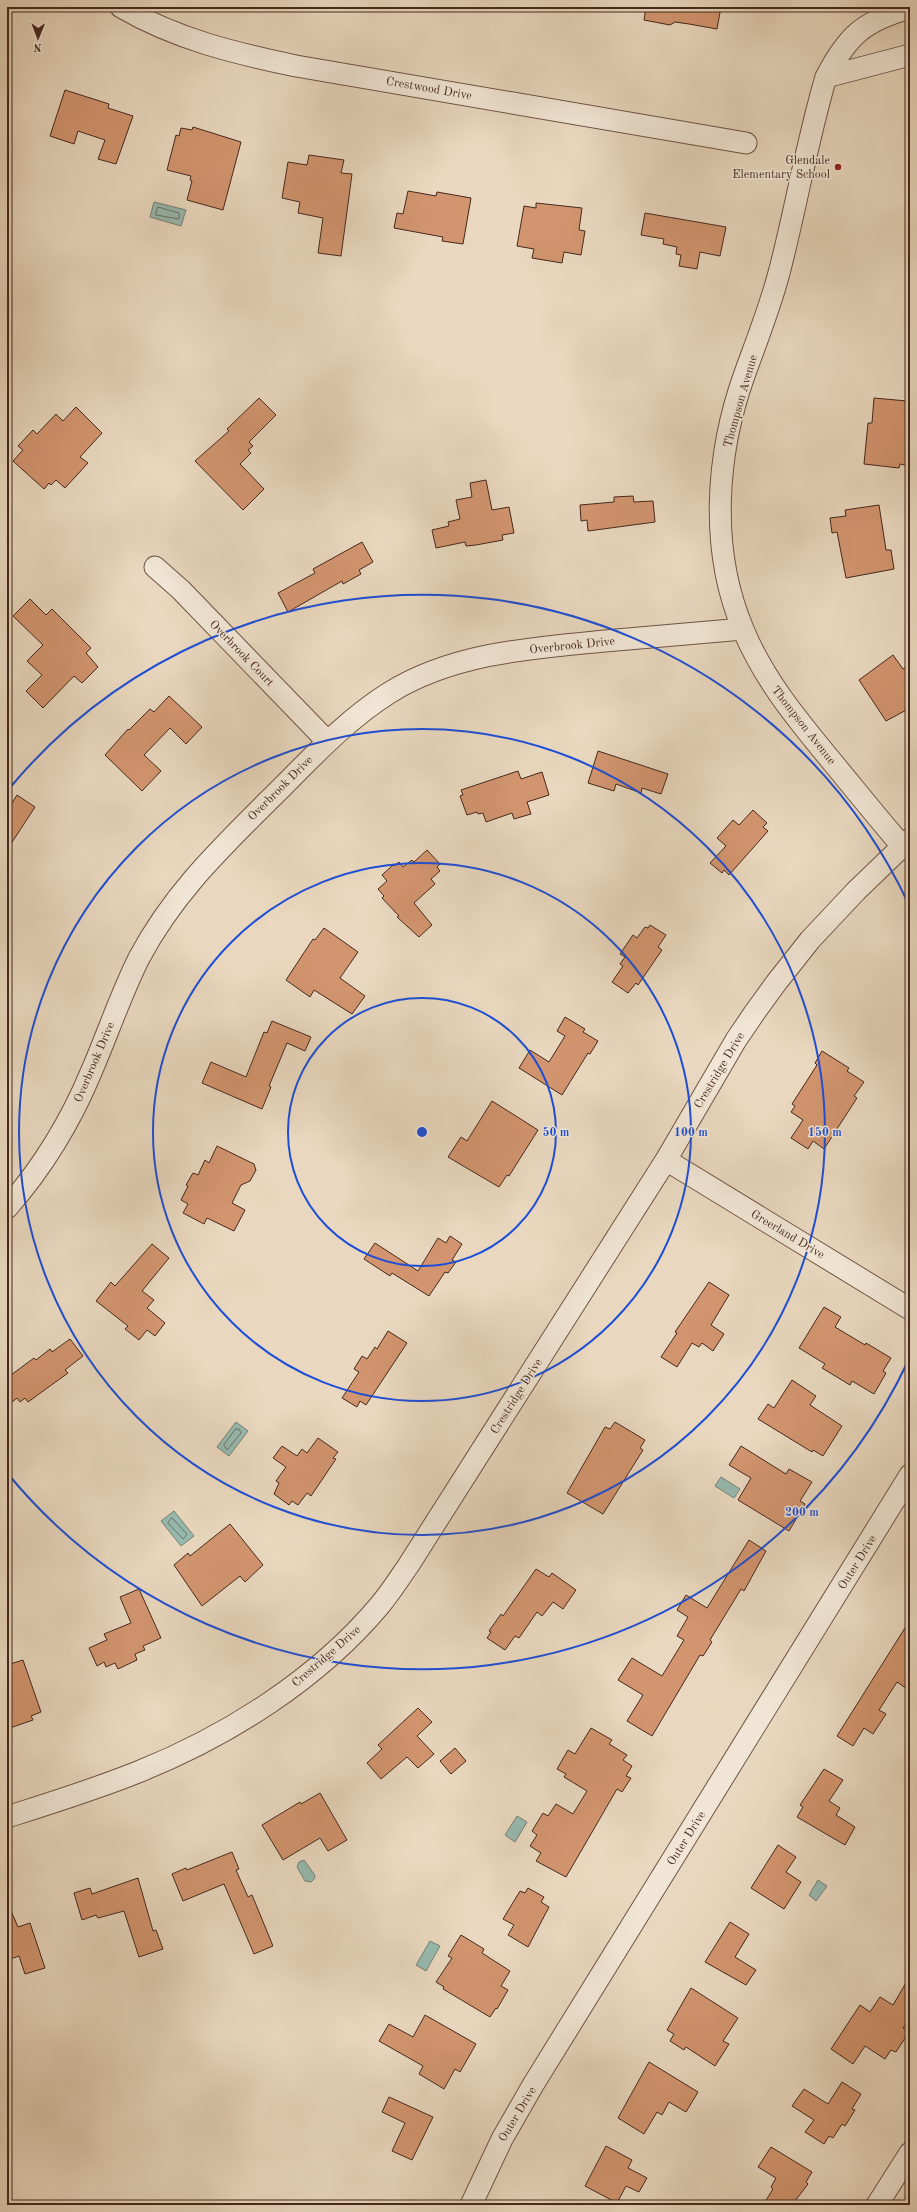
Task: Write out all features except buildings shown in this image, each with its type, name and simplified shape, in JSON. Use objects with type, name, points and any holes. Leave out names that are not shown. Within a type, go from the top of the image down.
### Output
[{"type":"street","name":"Crestwood Drive","points":[[122,7],[150,24],[183,38],[213,47],[272,61],[746,143]]},
{"type":"street","name":"Thompson Avenue","points":[[906,843],[780,698],[759,663],[742,629],[730,586],[723,550],[720,489],[726,440],[745,374],[778,275],[826,76],[838,53],[854,34],[896,12],[910,8]]},
{"type":"street","points":[[826,76],[910,55]]},
{"type":"street","name":"Overbrook Court","points":[[155,567],[181,590],[327,741]]},
{"type":"street","name":"Overbrook Drive","points":[[7,1208],[44,1161],[62,1133],[91,1074],[138,960],[170,906],[214,855],[327,741],[365,710],[391,691],[416,679],[459,662],[487,656],[541,648],[742,629]]},
{"type":"street","name":"Crestridge Drive","points":[[7,1817],[138,1772],[186,1750],[251,1714],[283,1693],[326,1659],[380,1605],[408,1566],[666,1160],[736,1040],[776,983],[841,907],[906,843]]},
{"type":"street","name":"Greerland Drive","points":[[666,1160],[910,1309]]},
{"type":"street","name":"Outer Drive","points":[[471,2205],[498,2145],[910,1476]]},
{"type":"street","points":[[877,2205],[910,2153]]},
{"type":"water","points":[[154,202],[186,210],[181,226],[150,217]]},
{"type":"water","points":[[236,1422],[248,1431],[229,1456],[217,1447]]},
{"type":"water","points":[[721,1477],[740,1489],[734,1498],[715,1486]]},
{"type":"water","points":[[174,1511],[194,1536],[181,1546],[161,1521]]},
{"type":"water","points":[[517,1816],[527,1822],[515,1842],[505,1835]]},
{"type":"water","points":[[304,1860],[314,1874],[315,1878],[311,1882],[305,1881],[297,1867],[299,1862]]},
{"type":"water","points":[[818,1880],[827,1886],[816,1901],[809,1895]]},
{"type":"water","points":[[430,1941],[440,1946],[426,1971],[416,1965]]},
{"type":"place","name":"Glendale Elementary School","points":[[838,167]]}]
